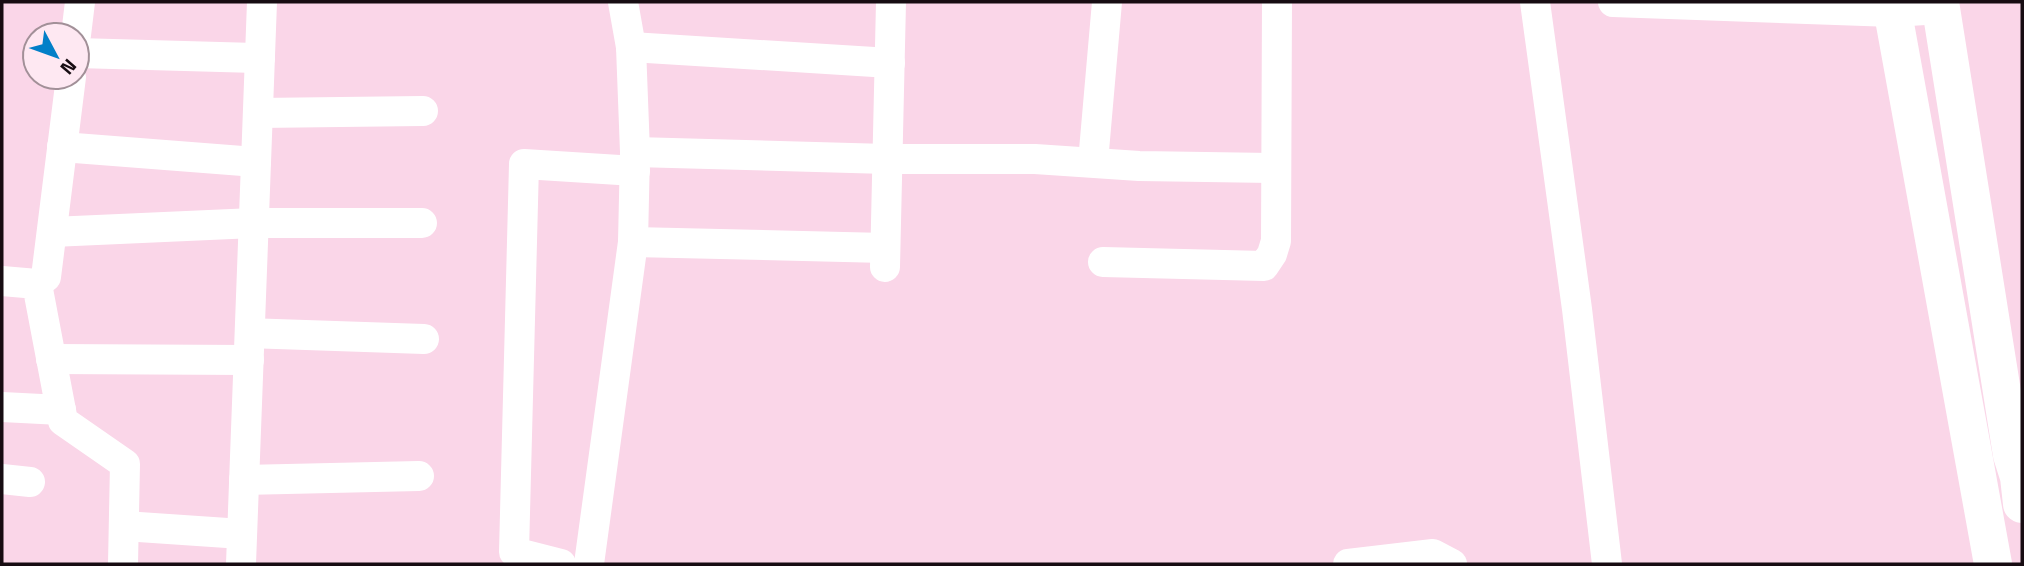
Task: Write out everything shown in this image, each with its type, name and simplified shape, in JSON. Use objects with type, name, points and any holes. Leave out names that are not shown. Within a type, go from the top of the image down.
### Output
[{"type":"street","points":[[78,21],[80,2]]},
{"type":"street","points":[[241,564],[262,2]]},
{"type":"street","points":[[589,564],[633,242],[635,162],[631,47],[623,2]]},
{"type":"street","points":[[633,242],[885,258],[891,2]]},
{"type":"street","points":[[1093,162],[1107,2]]},
{"type":"street","points":[[1103,262],[1264,265],[1272,254],[1276,241],[1277,2]]},
{"type":"street","points":[[1535,2],[1577,309],[1606,564]]},
{"type":"street","points":[[1613,2],[1892,7],[1940,5],[2012,455],[2021,486],[1978,478]]},
{"type":"street","points":[[1892,7],[1993,564]]},
{"type":"street","points":[[631,47],[890,63]]},
{"type":"street","points":[[91,53],[260,58]]},
{"type":"street","points":[[2,281],[37,284],[46,276],[69,91]]},
{"type":"street","points":[[258,113],[423,111]]},
{"type":"street","points":[[62,147],[256,162]]},
{"type":"street","points":[[561,564],[514,552],[524,164],[1035,159],[1139,166],[1276,168]]},
{"type":"street","points":[[52,232],[254,223],[422,223]]},
{"type":"street","points":[[37,284],[64,421],[125,464],[124,564]]},
{"type":"street","points":[[51,359],[249,346],[424,339]]},
{"type":"street","points":[[2,407],[61,410]]},
{"type":"street","points":[[244,480],[419,476]]},
{"type":"street","points":[[124,526],[242,534]]},
{"type":"street","points":[[1348,564],[1433,554],[1452,564]]}]
